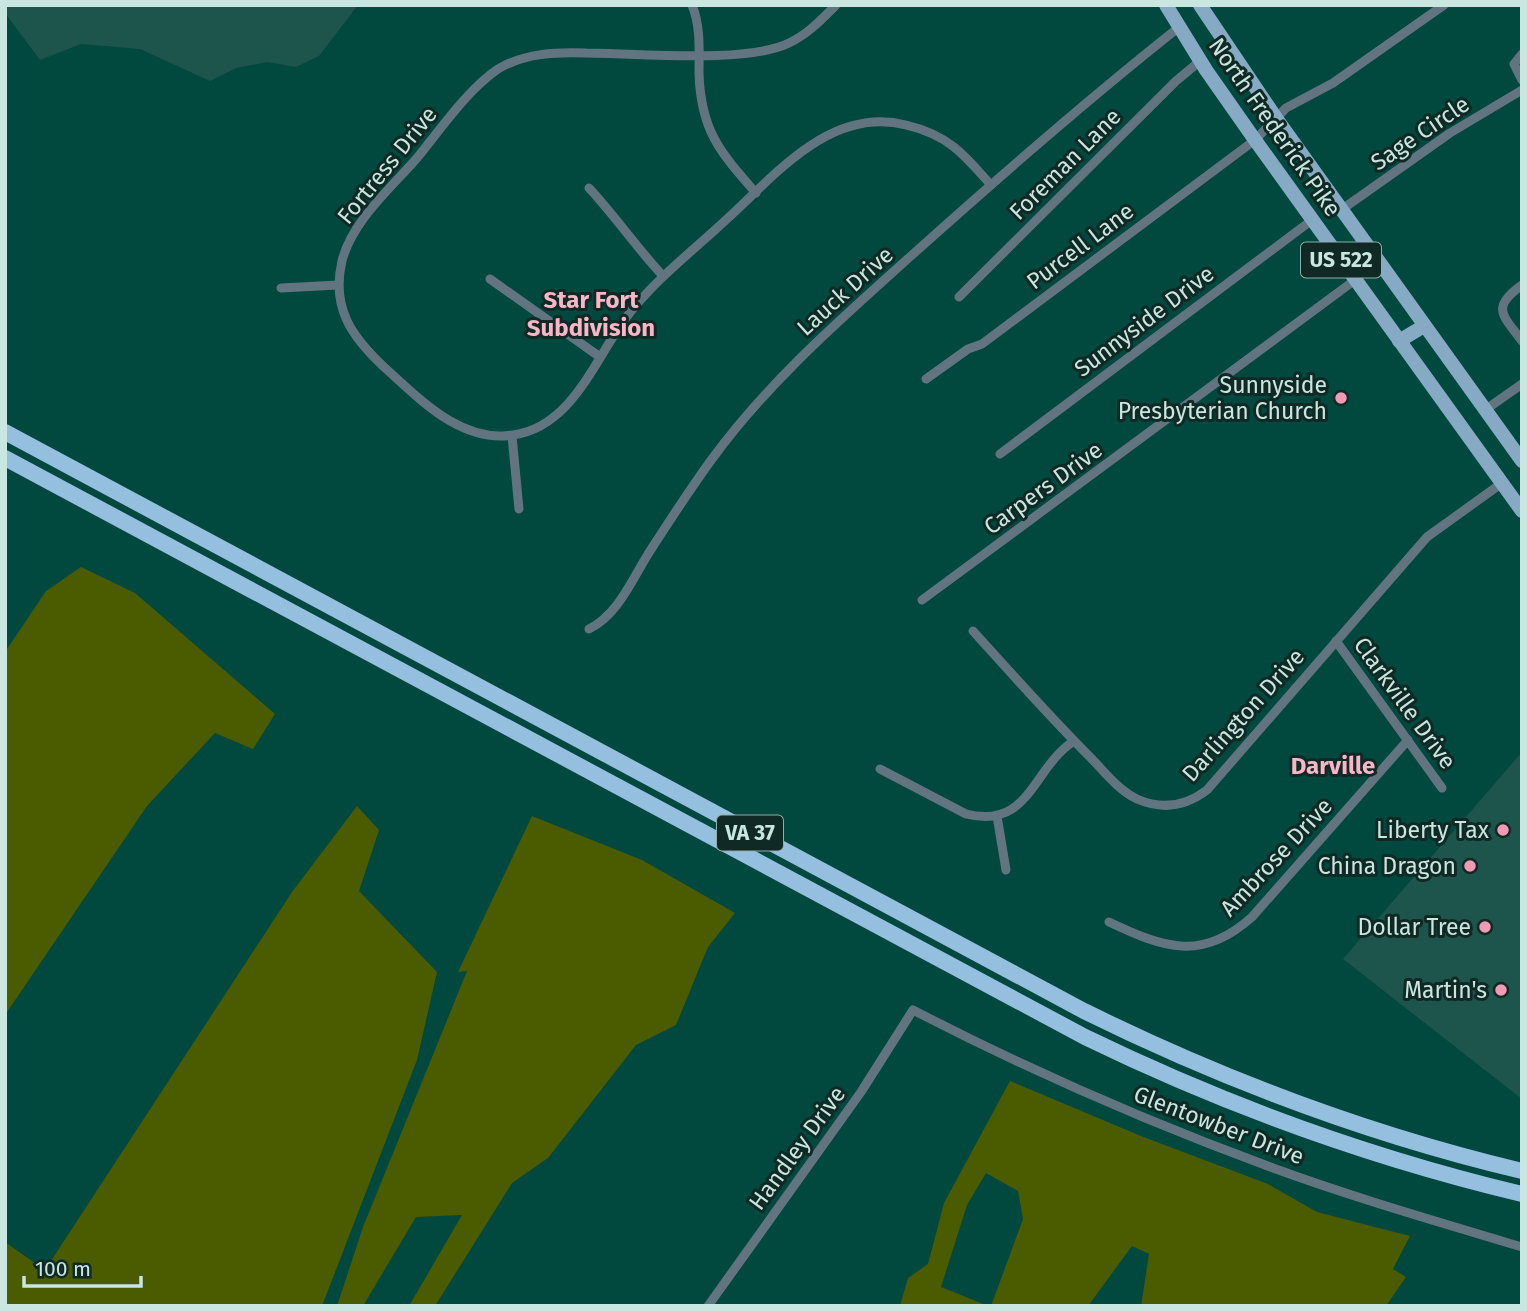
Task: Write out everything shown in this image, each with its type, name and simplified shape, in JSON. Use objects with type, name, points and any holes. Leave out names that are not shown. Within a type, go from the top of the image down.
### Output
[{"type":"highway","name":"VA 37","points":[[5,432],[1084,1011],[1237,1081],[1423,1145],[1522,1170]]},
{"type":"highway","name":"VA 37","points":[[5,458],[1085,1037],[1211,1094],[1324,1137],[1425,1169],[1522,1194]]},
{"type":"main road","name":"North Frederick Pike","points":[[1166,5],[1178,28],[1255,140],[1522,511]]},
{"type":"main road","name":"North Frederick Pike","points":[[1200,5],[1276,118],[1522,461]]},
{"type":"main road","points":[[1399,341],[1424,326]]},
{"type":"street","points":[[692,5],[697,18],[701,103],[709,132],[756,192]]},
{"type":"street","name":"Fortress Drive","points":[[512,436],[463,427],[433,410],[355,338],[342,308],[338,285],[342,260],[356,230],[472,93],[499,69],[532,56],[561,52],[699,55],[752,52],[786,44],[810,30],[836,5]]},
{"type":"street","name":"Purcell Lane","points":[[926,379],[968,349],[982,344],[1255,140],[1286,108],[1333,83],[1444,5]]},
{"type":"street","name":"Lauck Drive","points":[[589,629],[615,608],[711,460],[766,391],[840,320],[991,185],[1104,86],[1178,28]]},
{"type":"street","points":[[1522,54],[1514,64],[1522,80]]},
{"type":"street","name":"Foreman Lane","points":[[959,297],[971,282],[1176,81],[1200,61]]},
{"type":"street","name":"Sage Circle","points":[[1341,209],[1450,133],[1522,90]]},
{"type":"street","points":[[519,509],[512,436],[534,428],[555,415],[576,393],[627,316],[663,276],[820,138],[847,126],[873,121],[904,124],[936,136],[964,156],[991,185]]},
{"type":"street","points":[[589,188],[663,276]]},
{"type":"street","name":"Sunnyside Drive","points":[[1000,454],[1312,220]]},
{"type":"street","points":[[490,279],[600,357]]},
{"type":"street","name":"Carpers Drive","points":[[922,600],[1355,280]]},
{"type":"street","points":[[281,288],[338,285]]},
{"type":"street","points":[[1522,285],[1507,296],[1502,306],[1504,316],[1522,341]]},
{"type":"street","points":[[1485,410],[1522,384]]},
{"type":"street","name":"Darlington Drive","points":[[973,631],[1119,786],[1135,798],[1157,805],[1186,803],[1207,790],[1427,537],[1502,483]]},
{"type":"street","name":"Clarkville Drive","points":[[1336,641],[1442,788]]},
{"type":"street","name":"Ambrose Drive","points":[[1109,922],[1153,942],[1177,947],[1200,946],[1232,933],[1252,917],[1408,740]]},
{"type":"street","points":[[880,769],[966,814],[979,817],[997,816],[1020,804],[1059,752],[1074,741]]},
{"type":"street","points":[[997,816],[1006,870]]},
{"type":"street","name":"Glentowber Drive","points":[[913,1010],[1059,1080],[1202,1141],[1344,1193],[1522,1247]]},
{"type":"street","name":"Handley Drive","points":[[708,1306],[861,1092],[913,1010]]},
{"type":"shaded area","points":[[5,5],[358,5],[319,56],[296,67],[267,62],[236,68],[210,81],[140,49],[81,44],[40,60],[5,13]]},
{"type":"shaded area","points":[[1522,752],[1522,1099],[1343,959]]},
{"type":"green space","points":[[81,567],[135,593],[275,714],[253,749],[215,733],[147,806],[5,1015],[5,652],[46,591]]},
{"type":"green space","points":[[357,806],[379,830],[359,891],[437,972],[417,1060],[322,1306],[5,1306],[5,1242],[45,1270],[292,892]]},
{"type":"green space","points":[[532,816],[642,860],[735,913],[708,947],[676,1025],[636,1045],[548,1158],[512,1183],[435,1306],[409,1306],[462,1215],[416,1217],[363,1306],[337,1306],[363,1227],[467,971],[458,972]]},
{"type":"green space","points":[[1010,1081],[1141,1136],[1268,1184],[1317,1212],[1410,1236],[1393,1269],[1406,1277],[1386,1306],[1141,1306],[1149,1254],[1132,1246],[1088,1306],[991,1306],[1023,1219],[1018,1191],[986,1173],[967,1205],[941,1287],[988,1306],[900,1306],[908,1278],[928,1264],[944,1203]]},
{"type":"place","name":"Sunnyside Presbyterian Church","points":[[1341,398]]},
{"type":"place","name":"Liberty Tax","points":[[1503,830]]},
{"type":"place","name":"China Dragon","points":[[1470,866]]},
{"type":"place","name":"Dollar Tree","points":[[1485,927]]},
{"type":"place","name":"Martin's","points":[[1501,990]]},
{"type":"district","name":"Star Fort Subdivision","points":[[591,314]]},
{"type":"district","name":"Darville","points":[[1333,766]]}]
